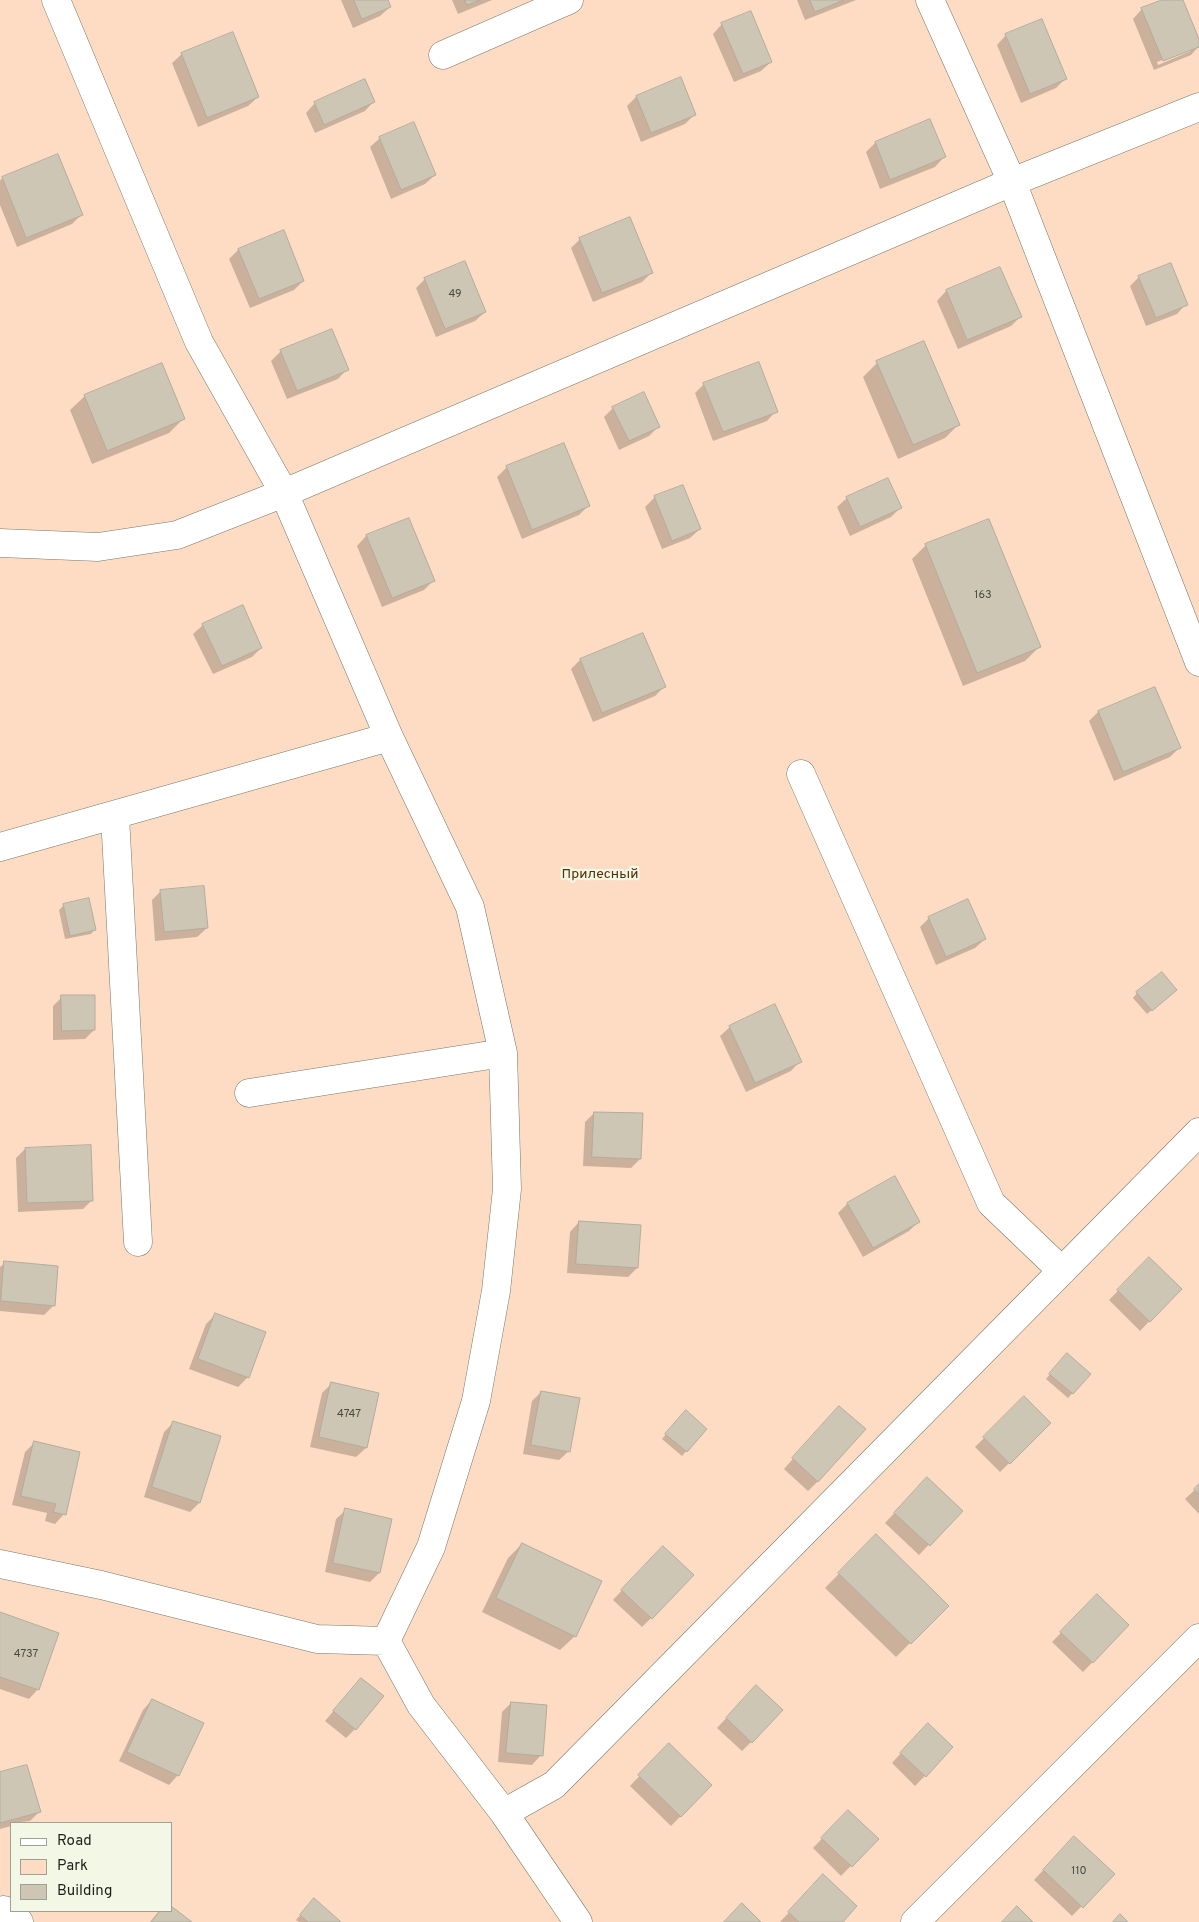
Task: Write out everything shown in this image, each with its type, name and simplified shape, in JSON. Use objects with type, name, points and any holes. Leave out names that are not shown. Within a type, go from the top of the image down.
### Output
[{"type":"street","points":[[56,0],[199,342],[284,493],[389,737],[470,907],[503,1054],[507,1189],[496,1291],[476,1401],[432,1547],[386,1641]]},
{"type":"street","points":[[443,55],[569,0]]},
{"type":"street","points":[[930,0],[1012,182],[1199,662]]},
{"type":"street","points":[[0,543],[98,547],[177,535],[284,493],[1012,182],[1199,107]]},
{"type":"street","points":[[0,847],[389,737]]},
{"type":"street","points":[[802,774],[991,1203],[1062,1270]]},
{"type":"street","points":[[115,816],[138,1242]]},
{"type":"street","points":[[249,1093],[503,1054]]},
{"type":"street","points":[[504,1813],[554,1785],[1199,1132]]},
{"type":"street","points":[[0,1564],[101,1584],[317,1639],[386,1641]]},
{"type":"street","points":[[915,1922],[1199,1638]]},
{"type":"street","points":[[386,1641],[421,1705],[504,1813],[578,1922]]},
{"type":"green space","name":"Прилесный","points":[[0,0],[1199,0],[1199,1922],[0,1922]]},
{"type":"building","points":[[354,0],[388,0],[391,7],[362,19]]},
{"type":"building","points":[[465,0],[480,0],[467,5]]},
{"type":"building","points":[[810,0],[844,0],[815,12]]},
{"type":"building","points":[[1162,0],[1183,0],[1199,39],[1199,47],[1163,61],[1141,8]]},
{"type":"building","points":[[751,11],[772,62],[743,74],[721,23]]},
{"type":"building","points":[[1042,19],[1067,79],[1030,94],[1005,34]]},
{"type":"building","points":[[233,32],[259,97],[207,118],[181,53]]},
{"type":"building","points":[[681,77],[696,115],[651,133],[636,96]]},
{"type":"building","points":[[365,79],[375,102],[324,125],[314,102]]},
{"type":"building","points":[[930,119],[946,157],[890,180],[875,142]]},
{"type":"building","points":[[414,122],[436,175],[401,190],[379,137]]},
{"type":"building","points":[[58,154],[83,215],[26,238],[2,177]]},
{"type":"building","points":[[630,217],[653,273],[602,293],[579,238]]},
{"type":"building","points":[[284,230],[304,281],[259,299],[238,249]]},
{"type":"building","points":[[465,261],[486,312],[445,329],[424,278]]},
{"type":"building","points":[[1171,263],[1188,305],[1156,318],[1138,276]]},
{"type":"building","points":[[1000,267],[1022,317],[967,340],[946,290]]},
{"type":"building","points":[[332,329],[349,370],[297,391],[280,350]]},
{"type":"building","points":[[924,341],[960,425],[913,445],[876,361]]},
{"type":"building","points":[[759,362],[778,412],[723,432],[703,383]]},
{"type":"building","points":[[162,363],[185,419],[107,451],[84,395]]},
{"type":"building","points":[[644,392],[660,427],[629,441],[612,407]]},
{"type":"building","points":[[564,443],[590,506],[532,530],[506,466]]},
{"type":"building","points":[[888,478],[902,508],[860,527],[846,497]]},
{"type":"building","points":[[683,485],[701,529],[672,541],[654,496]]},
{"type":"building","points":[[409,518],[435,581],[392,598],[366,535]]},
{"type":"building","points":[[989,519],[1041,647],[977,673],[925,544]]},
{"type":"building","points":[[243,605],[262,648],[222,666],[202,624]]},
{"type":"building","points":[[643,633],[666,687],[602,713],[580,659]]},
{"type":"building","points":[[1155,687],[1181,748],[1123,772],[1098,711]]},
{"type":"building","points":[[204,886],[208,928],[164,932],[160,890]]},
{"type":"building","points":[[89,898],[96,930],[70,936],[63,904]]},
{"type":"building","points":[[968,899],[986,939],[946,957],[928,917]]},
{"type":"building","points":[[1162,972],[1177,990],[1152,1011],[1136,992]]},
{"type":"building","points":[[61,995],[95,995],[95,1030],[62,1031]]},
{"type":"building","points":[[775,1004],[802,1062],[755,1083],[729,1026]]},
{"type":"building","points":[[594,1112],[643,1113],[641,1159],[592,1157]]},
{"type":"building","points":[[91,1145],[93,1201],[27,1203],[25,1148]]},
{"type":"building","points":[[895,1176],[920,1222],[873,1248],[847,1203]]},
{"type":"building","points":[[579,1221],[641,1225],[638,1268],[576,1264]]},
{"type":"building","points":[[1149,1257],[1182,1289],[1150,1322],[1117,1290]]},
{"type":"building","points":[[4,1261],[58,1266],[55,1306],[1,1301]]},
{"type":"building","points":[[215,1313],[266,1332],[249,1378],[198,1359]]},
{"type":"building","points":[[1067,1353],[1091,1374],[1073,1394],[1049,1374]]},
{"type":"building","points":[[331,1382],[379,1393],[367,1448],[319,1437]]},
{"type":"building","points":[[541,1391],[580,1398],[570,1452],[531,1445]]},
{"type":"building","points":[[1024,1396],[1051,1423],[1010,1464],[983,1437]]},
{"type":"building","points":[[839,1406],[866,1429],[818,1482],[792,1458]]},
{"type":"building","points":[[686,1410],[707,1429],[687,1452],[665,1434]]},
{"type":"building","points":[[173,1421],[221,1436],[200,1503],[152,1487]]},
{"type":"building","points":[[34,1441],[80,1452],[66,1515],[53,1512],[56,1504],[21,1496]]},
{"type":"building","points":[[927,1477],[963,1511],[930,1546],[894,1513]]},
{"type":"building","points":[[1199,1484],[1199,1495],[1194,1489]]},
{"type":"building","points":[[345,1508],[392,1519],[380,1573],[333,1563]]},
{"type":"building","points":[[876,1534],[949,1606],[911,1644],[838,1573]]},
{"type":"building","points":[[522,1543],[602,1581],[576,1637],[496,1598]]},
{"type":"building","points":[[663,1546],[694,1575],[652,1619],[621,1590]]},
{"type":"building","points":[[1097,1594],[1129,1625],[1093,1663],[1060,1632]]},
{"type":"building","points":[[0,1612],[59,1633],[39,1690],[0,1677]]},
{"type":"building","points":[[361,1678],[384,1696],[356,1730],[333,1711]]},
{"type":"building","points":[[756,1685],[783,1710],[752,1743],[726,1718]]},
{"type":"building","points":[[152,1699],[204,1723],[179,1776],[127,1752]]},
{"type":"building","points":[[511,1702],[547,1705],[543,1756],[506,1753]]},
{"type":"building","points":[[928,1723],[953,1747],[926,1777],[900,1753]]},
{"type":"building","points":[[669,1743],[712,1785],[681,1817],[638,1775]]},
{"type":"building","points":[[27,1765],[41,1812],[0,1823],[0,1772]]},
{"type":"building","points":[[848,1810],[879,1839],[852,1867],[821,1838]]},
{"type":"building","points":[[1074,1836],[1115,1874],[1083,1908],[1043,1870]]},
{"type":"building","points":[[823,1874],[857,1906],[843,1922],[799,1922],[788,1912]]},
{"type":"building","points":[[314,1898],[341,1922],[308,1922],[300,1915]]},
{"type":"building","points":[[742,1903],[761,1922],[724,1922]]},
{"type":"building","points":[[1017,1906],[1033,1922],[1002,1922]]},
{"type":"building","points":[[172,1907],[192,1922],[151,1922],[159,1912],[172,1912]]},
{"type":"building","points":[[1120,1914],[1128,1922],[1113,1922]]}]
